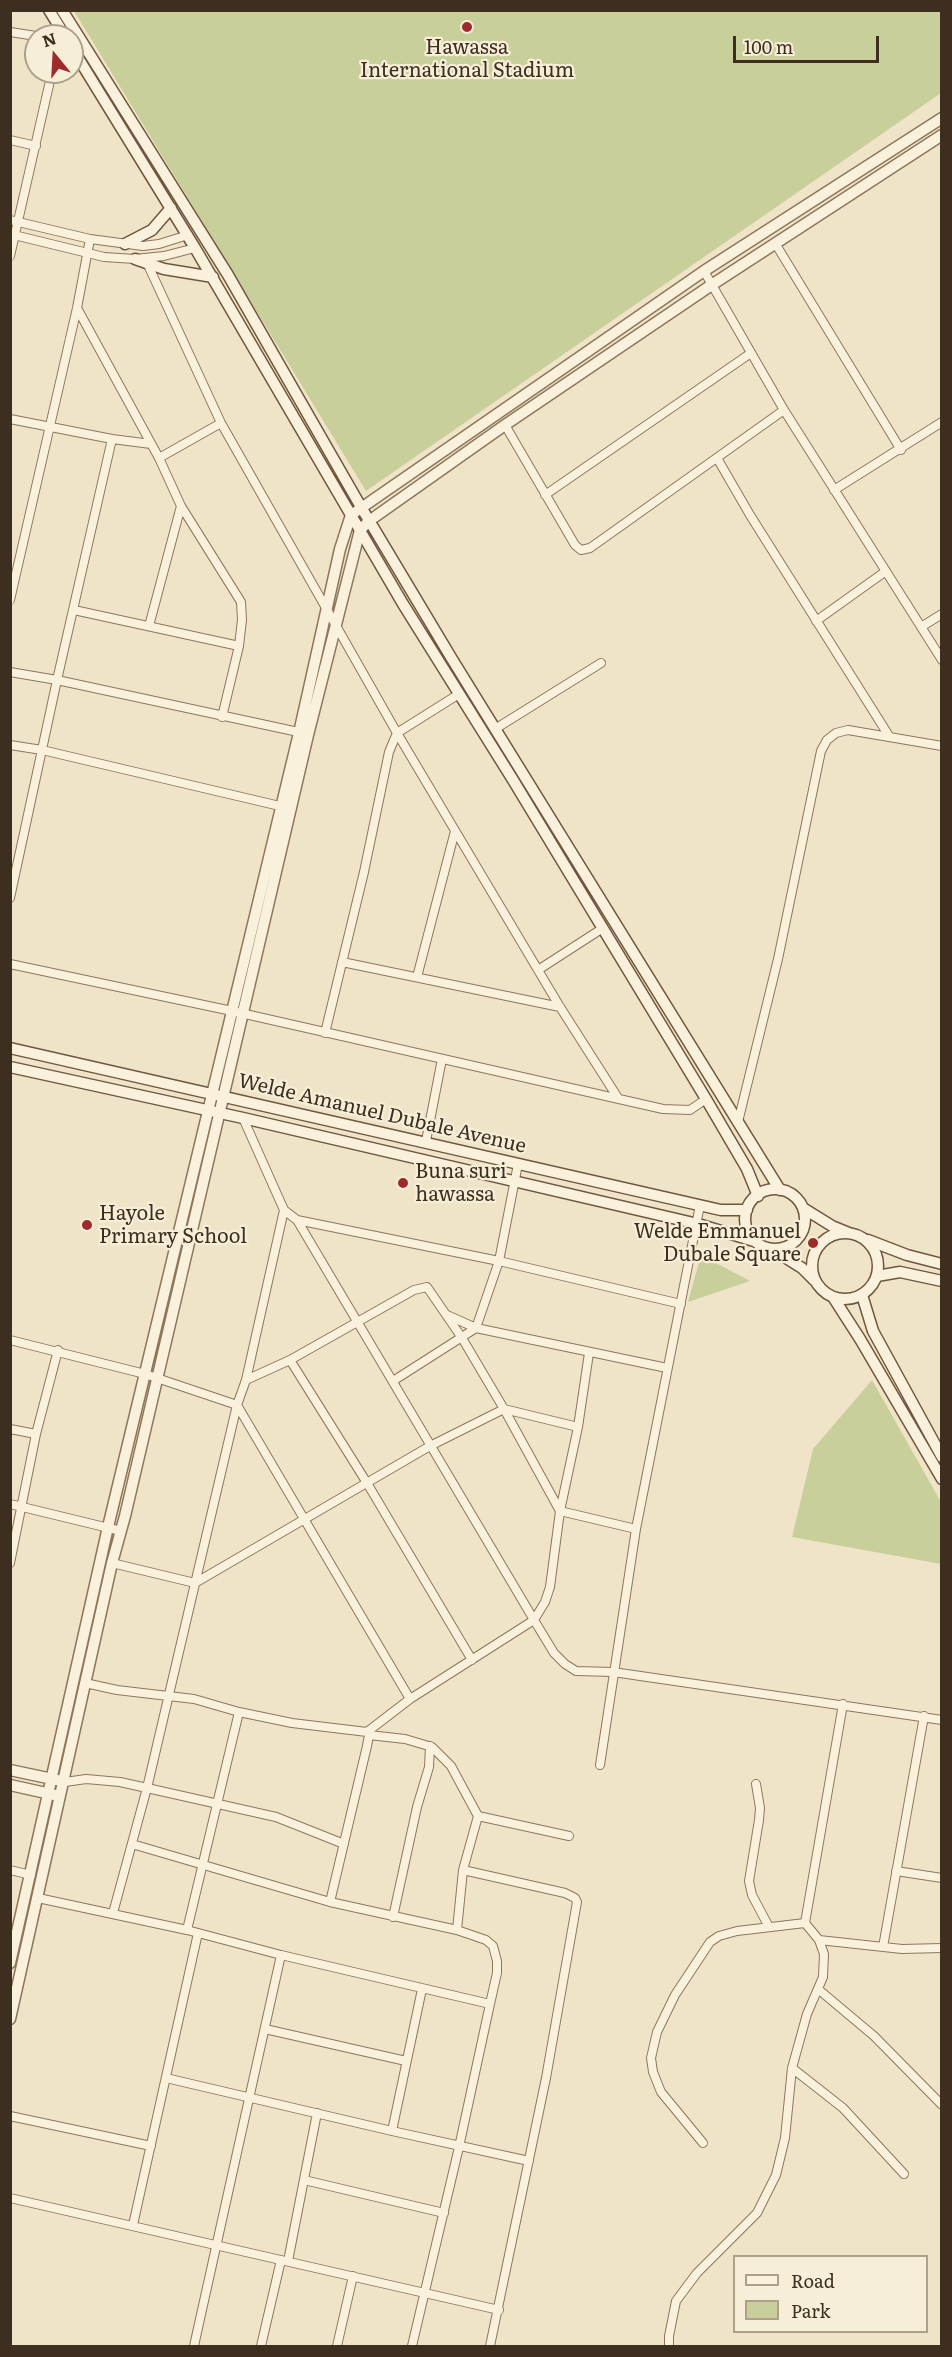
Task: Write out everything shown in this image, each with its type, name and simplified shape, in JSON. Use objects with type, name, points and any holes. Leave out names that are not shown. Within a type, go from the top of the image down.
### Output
[{"type":"main road","points":[[49,10],[56,24]]},
{"type":"main road","points":[[62,10],[228,275],[369,521],[780,1190],[796,1198],[803,1208],[832,1226],[907,1255],[942,1264]]},
{"type":"main road","points":[[84,67],[213,278],[403,604],[706,1099],[747,1168],[758,1196]]},
{"type":"main road","points":[[304,734],[340,549],[351,514],[704,271],[942,118]]},
{"type":"main road","points":[[10,2019],[65,1782],[112,1563],[223,1097],[237,1012],[304,734],[360,530],[369,521],[505,425],[713,284],[942,135]]},
{"type":"main road","points":[[124,243],[152,230],[171,208]]},
{"type":"main road","points":[[135,259],[148,265],[213,278]]},
{"type":"main road","points":[[11,1962],[108,1527],[207,1110],[237,1012]]},
{"type":"main road","name":"Welde Amanuel Dubale Avenue","points":[[10,1048],[721,1210],[747,1210]]},
{"type":"main road","points":[[10,1067],[243,1118],[698,1224],[754,1241]]},
{"type":"main road","points":[[347,1143],[352,1126]]},
{"type":"main road","points":[[780,1190],[762,1192],[747,1210],[745,1221],[754,1241],[762,1247],[772,1249],[784,1248],[795,1242],[802,1232],[805,1220],[803,1208]]},
{"type":"main road","points":[[815,1281],[812,1269],[813,1257],[819,1247],[827,1238],[838,1234],[852,1234]]},
{"type":"main road","points":[[772,1249],[802,1268],[823,1291],[833,1297],[845,1299],[862,1295],[877,1276],[877,1257],[872,1247],[864,1239]]},
{"type":"main road","points":[[877,1276],[900,1272],[942,1281]]},
{"type":"main road","points":[[862,1295],[873,1331],[942,1457]]},
{"type":"main road","points":[[833,1297],[942,1479]]},
{"type":"main road","points":[[10,1770],[65,1782]]},
{"type":"main road","points":[[10,1785],[61,1797]]},
{"type":"street","points":[[10,256],[14,221],[36,146],[49,84]]},
{"type":"street","points":[[10,140],[36,146]]},
{"type":"street","points":[[14,221],[90,239],[143,246],[188,236]]},
{"type":"street","points":[[13,235],[87,253],[135,259],[164,256],[195,248]]},
{"type":"street","points":[[10,600],[14,562],[77,308],[90,239]]},
{"type":"street","points":[[775,243],[901,450]]},
{"type":"street","points":[[148,265],[221,423],[335,626],[560,1007],[618,1098]]},
{"type":"street","points":[[704,271],[784,410],[942,660]]},
{"type":"street","points":[[77,308],[159,458],[181,506],[241,602],[242,620],[238,646],[222,717]]},
{"type":"street","points":[[545,495],[751,353]]},
{"type":"street","points":[[505,425],[575,545],[581,550],[590,548],[784,410]]},
{"type":"street","points":[[10,418],[112,439],[151,444]]},
{"type":"street","points":[[159,458],[221,423]]},
{"type":"street","points":[[834,490],[942,423]]},
{"type":"street","points":[[10,898],[112,439]]},
{"type":"street","points":[[717,458],[889,736]]},
{"type":"street","points":[[149,626],[181,506]]},
{"type":"street","points":[[816,621],[886,571]]},
{"type":"street","points":[[74,610],[238,646]]},
{"type":"street","points":[[921,627],[942,614]]},
{"type":"street","points":[[495,729],[601,663]]},
{"type":"street","points":[[10,672],[57,680],[304,734]]},
{"type":"street","points":[[325,1033],[364,872],[385,768],[397,733],[459,694]]},
{"type":"street","points":[[738,1122],[778,959],[821,751],[827,740],[836,733],[848,730],[942,746]]},
{"type":"street","points":[[10,745],[42,750],[286,807]]},
{"type":"street","points":[[417,977],[455,831]]},
{"type":"street","points":[[538,970],[603,928]]},
{"type":"street","points":[[342,962],[560,1007]]},
{"type":"street","points":[[10,964],[679,1110],[690,1110],[706,1099]]},
{"type":"street","points":[[426,1141],[442,1059]]},
{"type":"street","points":[[243,1118],[284,1210],[297,1220],[534,1620],[554,1653],[565,1664],[576,1671],[613,1672],[942,1719]]},
{"type":"street","points":[[393,1381],[476,1328],[499,1261],[518,1164]]},
{"type":"street","points":[[600,1765],[636,1529],[700,1205]]},
{"type":"street","points":[[113,1914],[147,1788],[237,1405],[246,1380],[284,1210]]},
{"type":"street","points":[[297,1220],[499,1261],[681,1304]]},
{"type":"street","points":[[246,1380],[290,1360],[414,1290],[427,1287],[462,1338],[560,1511],[636,1529]]},
{"type":"street","points":[[447,1315],[476,1328],[667,1368]]},
{"type":"street","points":[[10,1340],[58,1350],[157,1377],[237,1405],[410,1699]]},
{"type":"street","points":[[10,1563],[36,1434],[58,1350]]},
{"type":"street","points":[[330,1902],[368,1733],[410,1699],[534,1620],[546,1602],[589,1353]]},
{"type":"street","points":[[290,1360],[367,1483],[472,1660]]},
{"type":"street","points":[[112,1563],[195,1583],[430,1446],[504,1409],[578,1427]]},
{"type":"street","points":[[10,1429],[36,1434]]},
{"type":"street","points":[[10,1504],[121,1531]]},
{"type":"street","points":[[85,1683],[117,1690],[194,1699],[239,1712],[292,1723],[405,1739],[430,1746],[451,1766],[478,1816],[463,1870],[457,1930]]},
{"type":"street","points":[[669,2346],[676,2301],[697,2273],[757,2213],[776,2175],[785,2138],[792,2068],[807,2014],[823,1977],[824,1954],[819,1940],[805,1923],[843,1704]]},
{"type":"street","points":[[187,1930],[239,1712]]},
{"type":"street","points":[[882,1947],[924,1716]]},
{"type":"street","points":[[393,1917],[417,1807],[429,1767],[430,1746]]},
{"type":"street","points":[[65,1782],[86,1779],[120,1782],[276,1817],[344,1844]]},
{"type":"street","points":[[756,1784],[760,1808],[749,1881],[752,1894],[769,1927]]},
{"type":"street","points":[[478,1816],[569,1836]]},
{"type":"street","points":[[132,1844],[330,1902],[457,1930],[486,1940],[493,1946],[497,1960],[497,1973],[412,2346]]},
{"type":"street","points":[[10,1870],[31,1875]]},
{"type":"street","points":[[463,1870],[565,1893],[575,1898],[577,1902],[546,2078],[490,2346]]},
{"type":"street","points":[[896,1871],[942,1878]]},
{"type":"street","points":[[38,1898],[187,1930],[281,1955],[490,2004]]},
{"type":"street","points":[[703,2143],[661,2092],[652,2072],[651,2058],[657,2032],[675,1995],[710,1942],[719,1936],[737,1931],[805,1923]]},
{"type":"street","points":[[133,2225],[198,1933]]},
{"type":"street","points":[[819,1940],[902,1949],[942,1948]]},
{"type":"street","points":[[194,2346],[281,1955]]},
{"type":"street","points":[[11,1962],[23,1964]]},
{"type":"street","points":[[392,2132],[422,1989]]},
{"type":"street","points":[[818,1989],[874,2036],[942,2104]]},
{"type":"street","points":[[265,2029],[406,2061]]},
{"type":"street","points":[[792,2068],[843,2108],[904,2174]]},
{"type":"street","points":[[166,2078],[392,2132],[529,2161]]},
{"type":"street","points":[[261,2346],[304,2180],[317,2113]]},
{"type":"street","points":[[10,2116],[151,2146]]},
{"type":"street","points":[[304,2180],[444,2213]]},
{"type":"street","points":[[10,2198],[499,2310]]},
{"type":"street","points":[[337,2346],[353,2276]]},
{"type":"green space","points":[[74,11],[941,11],[941,93],[366,491]]},
{"type":"green space","points":[[701,1255],[750,1281],[688,1302]]},
{"type":"green space","points":[[872,1380],[941,1502],[941,1564],[792,1537],[813,1449]]},
{"type":"place","name":"Hawassa International Stadium","points":[[467,27]]},
{"type":"place","name":"Buna suri hawassa","points":[[403,1183]]},
{"type":"place","name":"Hayole Primary School","points":[[87,1225]]},
{"type":"place","name":"Welde Emmanuel Dubale Square","points":[[813,1243]]}]
